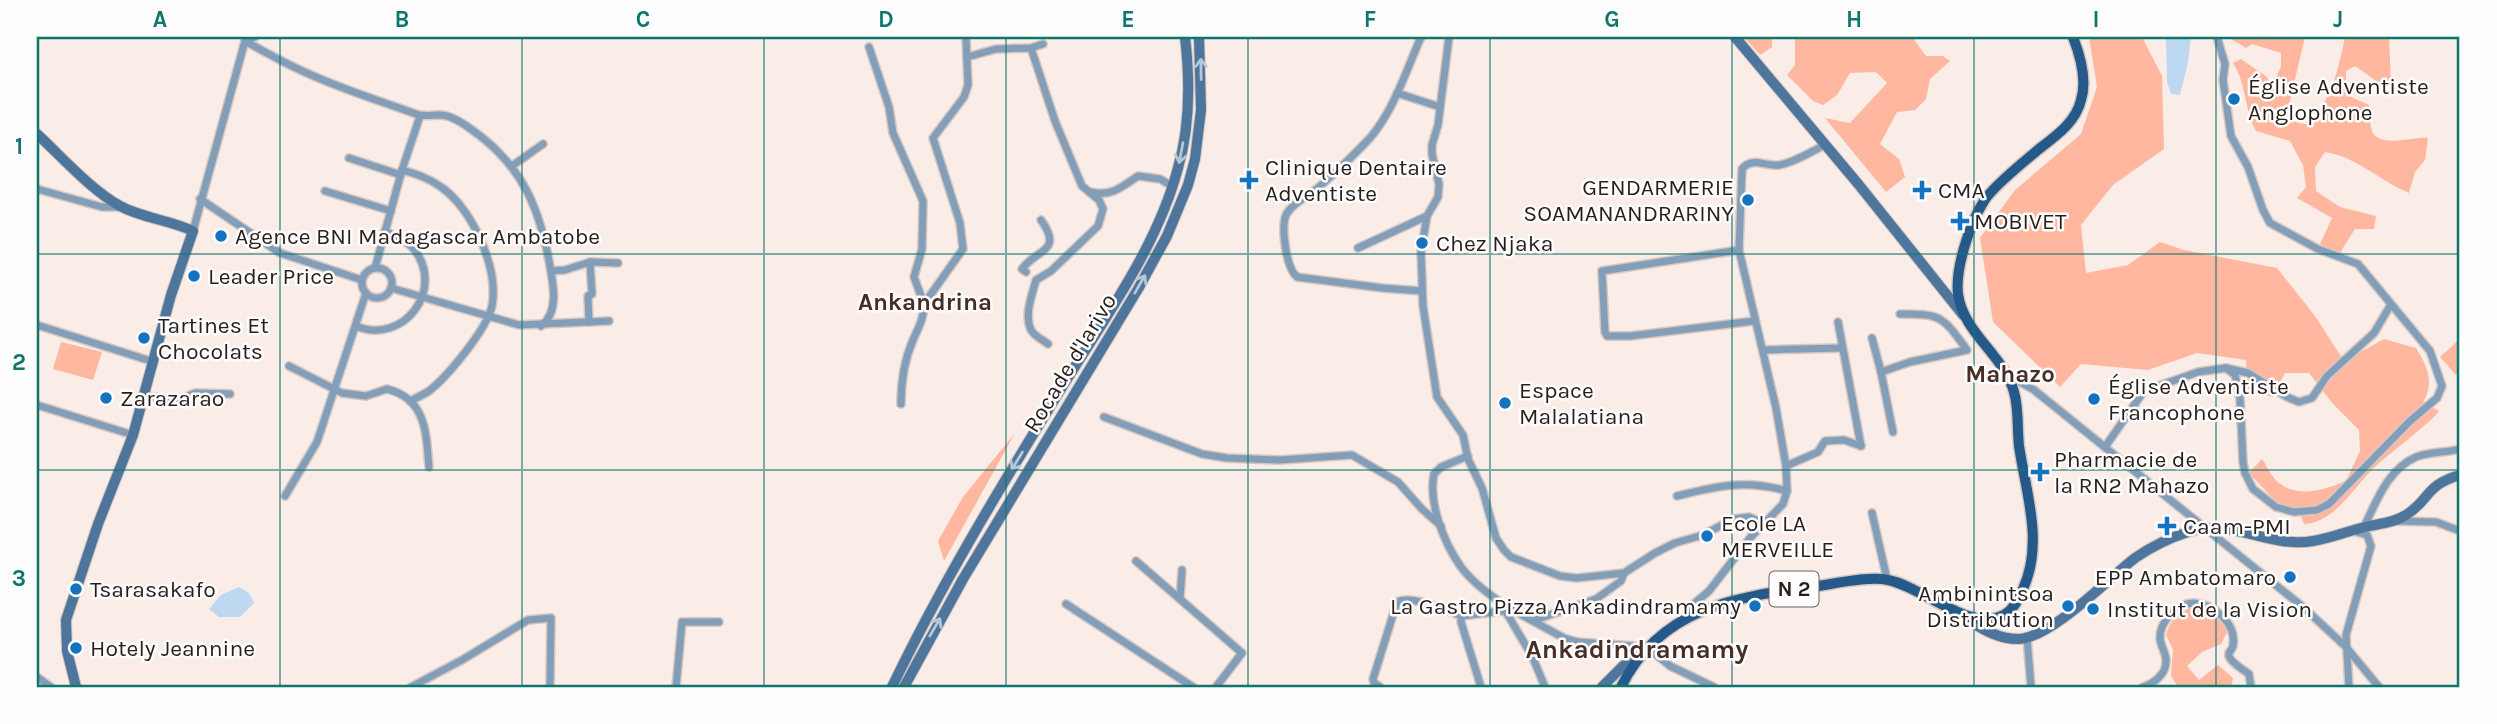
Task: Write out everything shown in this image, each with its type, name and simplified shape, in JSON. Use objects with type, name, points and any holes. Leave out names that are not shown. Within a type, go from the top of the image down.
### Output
[{"type":"main road","points":[[1963,316],[1958,292],[1962,263],[1968,236],[1985,200],[2057,136],[2072,119],[2081,101],[2083,75],[2073,37]]},
{"type":"main road","name":"N 2","points":[[1621,687],[1647,647],[1690,616],[1731,601],[1767,593],[1887,579],[1979,620],[2007,613],[2018,601],[2031,572],[2033,522],[2019,444],[2014,391],[1986,346],[1963,316]]},
{"type":"street","points":[[245,41],[255,37]]},
{"type":"street","points":[[925,303],[962,249],[960,223],[933,138],[964,97],[968,85],[966,37]]},
{"type":"street","name":"Rocade d'Iarivo","points":[[892,687],[939,593],[1147,246],[1181,158],[1187,112],[1185,37]]},
{"type":"street","name":"Rocade d'Iarivo","points":[[904,687],[962,579],[1138,289],[1167,236],[1188,185],[1195,159],[1201,110],[1199,37]]},
{"type":"street","points":[[1421,37],[1382,122],[1368,140],[1320,186],[1288,211],[1285,218],[1289,268],[1297,277],[1422,291]]},
{"type":"street","points":[[1449,37],[1432,154],[1437,173],[1438,197],[1427,216],[1421,252],[1422,291],[1437,397],[1459,426],[1482,488],[1496,538],[1511,557],[1560,576],[1577,578],[1624,573],[1675,543],[1703,535],[1733,519],[1749,517],[1765,524]]},
{"type":"street","points":[[1735,37],[1963,316]]},
{"type":"street","points":[[2217,37],[2225,64],[2223,80],[2231,136],[2248,167],[2270,223],[2318,249],[2358,264],[2390,306],[2430,351],[2442,386],[2437,398],[2410,421],[2329,504],[2317,510],[2294,512],[2276,507],[2253,489],[2245,473],[2240,398],[2235,375],[2226,368]]},
{"type":"street","points":[[245,41],[318,79],[420,116],[442,115],[454,119],[501,153],[528,191],[544,232],[551,271],[552,312],[541,326]]},
{"type":"street","points":[[76,687],[67,651],[66,620],[98,524],[133,435],[245,41]]},
{"type":"street","points":[[967,57],[996,49],[1031,48],[1043,44]]},
{"type":"street","points":[[869,47],[889,107],[893,133],[923,201],[922,249],[914,277],[925,303],[923,323],[913,339],[901,379],[901,404]]},
{"type":"street","points":[[1031,48],[1055,121],[1082,186],[1099,200],[1103,209],[1098,226],[1051,271],[1036,281],[1028,312],[1031,331],[1048,344]]},
{"type":"street","points":[[1397,93],[1440,107]]},
{"type":"street","points":[[375,268],[420,116]]},
{"type":"street","points":[[37,134],[95,187],[121,206],[192,231]]},
{"type":"street","points":[[512,166],[542,144]]},
{"type":"street","points":[[1690,616],[1690,607],[1709,591],[1750,538],[1783,504],[1787,491],[1786,466],[1776,408],[1739,250],[1741,180],[1744,166],[1762,162],[1779,165],[1825,145]]},
{"type":"street","points":[[349,158],[424,177],[443,188],[475,229],[489,268],[493,299],[489,317],[442,379],[410,401]]},
{"type":"street","points":[[1087,190],[1102,195],[1116,191],[1138,176],[1160,179],[1172,186]]},
{"type":"street","points":[[37,189],[102,207],[121,206]]},
{"type":"street","points":[[325,191],[390,211]]},
{"type":"street","points":[[201,199],[280,253],[362,280]]},
{"type":"street","points":[[1358,248],[1427,216]]},
{"type":"street","points":[[1026,271],[1022,269],[1025,264],[1045,251],[1049,241],[1048,230],[1041,220]]},
{"type":"street","points":[[356,326],[374,330],[389,328],[410,316],[423,296],[425,281],[418,256],[406,242],[385,231]]},
{"type":"street","points":[[1739,250],[1602,271],[1605,332],[1606,336],[1612,337],[1630,336],[1754,321]]},
{"type":"street","points":[[551,271],[565,270],[590,262],[618,262]]},
{"type":"street","points":[[589,322],[588,296],[592,295],[590,262]]},
{"type":"street","points":[[285,496],[317,442],[366,293],[362,280],[367,272],[375,268],[387,272],[391,279],[391,288],[384,295],[380,297],[366,293]]},
{"type":"street","points":[[391,288],[519,325],[609,321]]},
{"type":"street","points":[[2105,447],[2144,391],[2198,372],[2226,368],[2248,373],[2287,397],[2300,401],[2312,398],[2327,376],[2374,333],[2390,306]]},
{"type":"street","points":[[1899,314],[1932,314],[1950,326],[1967,351]]},
{"type":"street","points":[[1786,466],[1818,453],[1825,441],[1844,440],[1861,446],[1838,323]]},
{"type":"street","points":[[37,325],[155,362]]},
{"type":"street","points":[[1872,338],[1893,432]]},
{"type":"street","points":[[1881,372],[1910,362],[1986,346]]},
{"type":"street","points":[[1763,350],[1842,348]]},
{"type":"street","points":[[289,366],[335,389],[360,396],[385,389],[410,401],[425,424],[429,467]]},
{"type":"street","points":[[2004,373],[2034,390],[2303,607],[2345,646],[2379,687]]},
{"type":"street","points":[[144,396],[179,400],[195,393],[230,394]]},
{"type":"street","points":[[37,405],[133,435]]},
{"type":"street","points":[[1104,417],[1194,451],[1227,458],[1280,460],[1352,455],[1398,482],[1441,526]]},
{"type":"street","points":[[2364,527],[2385,485],[2407,462],[2429,453],[2460,449]]},
{"type":"street","points":[[1468,456],[1441,467],[1434,474],[1433,488],[1441,526],[1462,568],[1481,589],[1507,607],[1564,638],[1578,642],[1647,647],[1670,666],[1714,687]]},
{"type":"street","points":[[1960,613],[1976,625],[1999,636],[2028,638],[2052,626],[2146,551],[2181,534],[2204,527],[2224,527],[2283,542],[2301,543],[2325,539],[2393,521],[2409,514],[2435,485],[2460,475]]},
{"type":"street","points":[[1677,496],[1740,483],[1787,491]]},
{"type":"street","points":[[1872,513],[1887,579]]},
{"type":"street","points":[[2393,521],[2436,522],[2460,531]]},
{"type":"street","points":[[2349,687],[2346,635],[2371,546],[2367,535],[2352,531]]},
{"type":"street","points":[[1136,561],[1242,653],[1216,687]]},
{"type":"street","points":[[1180,599],[1182,570]]},
{"type":"street","points":[[1535,620],[1596,599],[1621,580],[1624,573]]},
{"type":"street","points":[[1380,687],[1374,684],[1373,679],[1397,602],[1401,599],[1414,600],[1462,616],[1502,611],[1507,607]]},
{"type":"street","points":[[2143,687],[2150,685],[2165,671],[2166,659],[2160,639],[2164,625],[2176,608],[2185,603],[2199,603],[2223,616],[2231,630],[2233,646],[2229,653],[2230,658],[2249,674],[2251,687]]},
{"type":"street","points":[[1066,604],[1193,687]]},
{"type":"street","points":[[1507,607],[1506,612],[1532,656],[1545,687]]},
{"type":"street","points":[[1462,616],[1461,622],[1481,687]]},
{"type":"street","points":[[411,687],[451,667],[528,620],[551,618],[550,687]]},
{"type":"street","points":[[676,687],[682,622],[719,622]]},
{"type":"street","points":[[2028,638],[2031,687]]},
{"type":"street","points":[[1602,687],[1623,666],[1638,657]]},
{"type":"street","points":[[37,677],[51,687]]},
{"type":"shaded area","points":[[1744,37],[1772,37],[1772,47],[1760,55]]},
{"type":"shaded area","points":[[1795,37],[1915,37],[1926,56],[1943,56],[1950,61],[1930,79],[1926,99],[1915,110],[1897,112],[1880,144],[1899,159],[1905,177],[1886,192],[1825,118],[1850,123],[1887,83],[1876,72],[1850,73],[1837,95],[1823,105],[1813,101],[1787,75],[1795,65]]},
{"type":"shaded area","points":[[2089,37],[2142,37],[2162,76],[2164,149],[2113,185],[2081,225],[2086,273],[2128,265],[2160,242],[2184,250],[2277,268],[2315,316],[2344,361],[2384,339],[2416,348],[2423,361],[2429,388],[2423,402],[2439,411],[2378,464],[2345,501],[2316,522],[2304,524],[2299,511],[2275,501],[2249,473],[2262,459],[2276,481],[2295,491],[2312,491],[2346,481],[2360,451],[2359,430],[2333,404],[2309,373],[2285,373],[2273,397],[2248,391],[2246,360],[2197,353],[2148,370],[2081,364],[2060,387],[1993,322],[1980,238],[2015,190],[2081,134],[2097,87]]},
{"type":"shaded area","points":[[2231,37],[2305,37],[2289,105],[2291,121],[2310,125],[2333,83],[2345,37],[2389,37],[2391,84],[2382,85],[2355,66],[2346,71],[2346,84],[2351,97],[2369,105],[2371,127],[2377,137],[2391,141],[2428,138],[2425,160],[2415,172],[2409,193],[2348,159],[2325,152],[2315,167],[2316,191],[2340,207],[2376,216],[2374,229],[2355,229],[2338,256],[2320,244],[2332,218],[2297,198],[2306,187],[2303,165],[2290,141],[2256,131],[2238,71],[2233,63],[2241,59],[2267,77],[2272,88],[2281,66],[2281,53],[2252,44],[2246,48]]},
{"type":"shaded area","points":[[2460,339],[2460,371],[2456,375],[2440,357]]},
{"type":"shaded area","points":[[61,342],[102,352],[93,380],[53,369]]},
{"type":"shaded area","points":[[1015,433],[944,561],[938,541],[963,497]]},
{"type":"shaded area","points":[[2193,606],[2213,614],[2227,632],[2221,644],[2202,652],[2187,666],[2199,680],[2218,665],[2233,678],[2231,687],[2178,687],[2171,676],[2173,650],[2166,635],[2175,617]]},
{"type":"water","points":[[2166,37],[2191,37],[2180,95],[2171,94],[2167,82]]},
{"type":"water","points":[[239,587],[249,593],[254,603],[240,617],[219,617],[209,609],[221,595]]},
{"type":"place","name":"Église Adventiste Anglophone","points":[[2234,99]]},
{"type":"place","name":"Clinique Dentaire Adventiste","points":[[1249,180]]},
{"type":"place","name":"CMA","points":[[1922,190]]},
{"type":"place","name":"GENDARMERIE SOAMANANDRARINY","points":[[1748,200]]},
{"type":"place","name":"MOBIVET","points":[[1960,221]]},
{"type":"place","name":"Agence BNI Madagascar Ambatobe","points":[[221,236]]},
{"type":"place","name":"Chez Njaka","points":[[1422,243]]},
{"type":"place","name":"Leader Price","points":[[194,276]]},
{"type":"place","name":"Tartines Et Chocolats","points":[[144,338]]},
{"type":"place","name":"Zarazarao","points":[[106,398]]},
{"type":"place","name":"Église Adventiste Francophone","points":[[2094,399]]},
{"type":"place","name":"Espace Malalatiana","points":[[1505,403]]},
{"type":"place","name":"Pharmacie de la RN2 Mahazo","points":[[2040,472]]},
{"type":"place","name":"Caam-PMI","points":[[2167,526]]},
{"type":"place","name":"Ecole LA MERVEILLE","points":[[1707,536]]},
{"type":"place","name":"EPP Ambatomaro","points":[[2290,577]]},
{"type":"place","name":"Tsarasakafo","points":[[76,589]]},
{"type":"place","name":"La Gastro Pizza Ankadindramamy","points":[[1755,606]]},
{"type":"place","name":"Ambinintsoa Distribution","points":[[2068,606]]},
{"type":"place","name":"Institut de la Vision","points":[[2093,609]]},
{"type":"place","name":"Hotely Jeannine","points":[[76,648]]},
{"type":"district","name":"Ankandrina","points":[[925,302]]},
{"type":"district","name":"Mahazo","points":[[2010,374]]},
{"type":"district","name":"Ankadindramamy","points":[[1637,649]]}]
